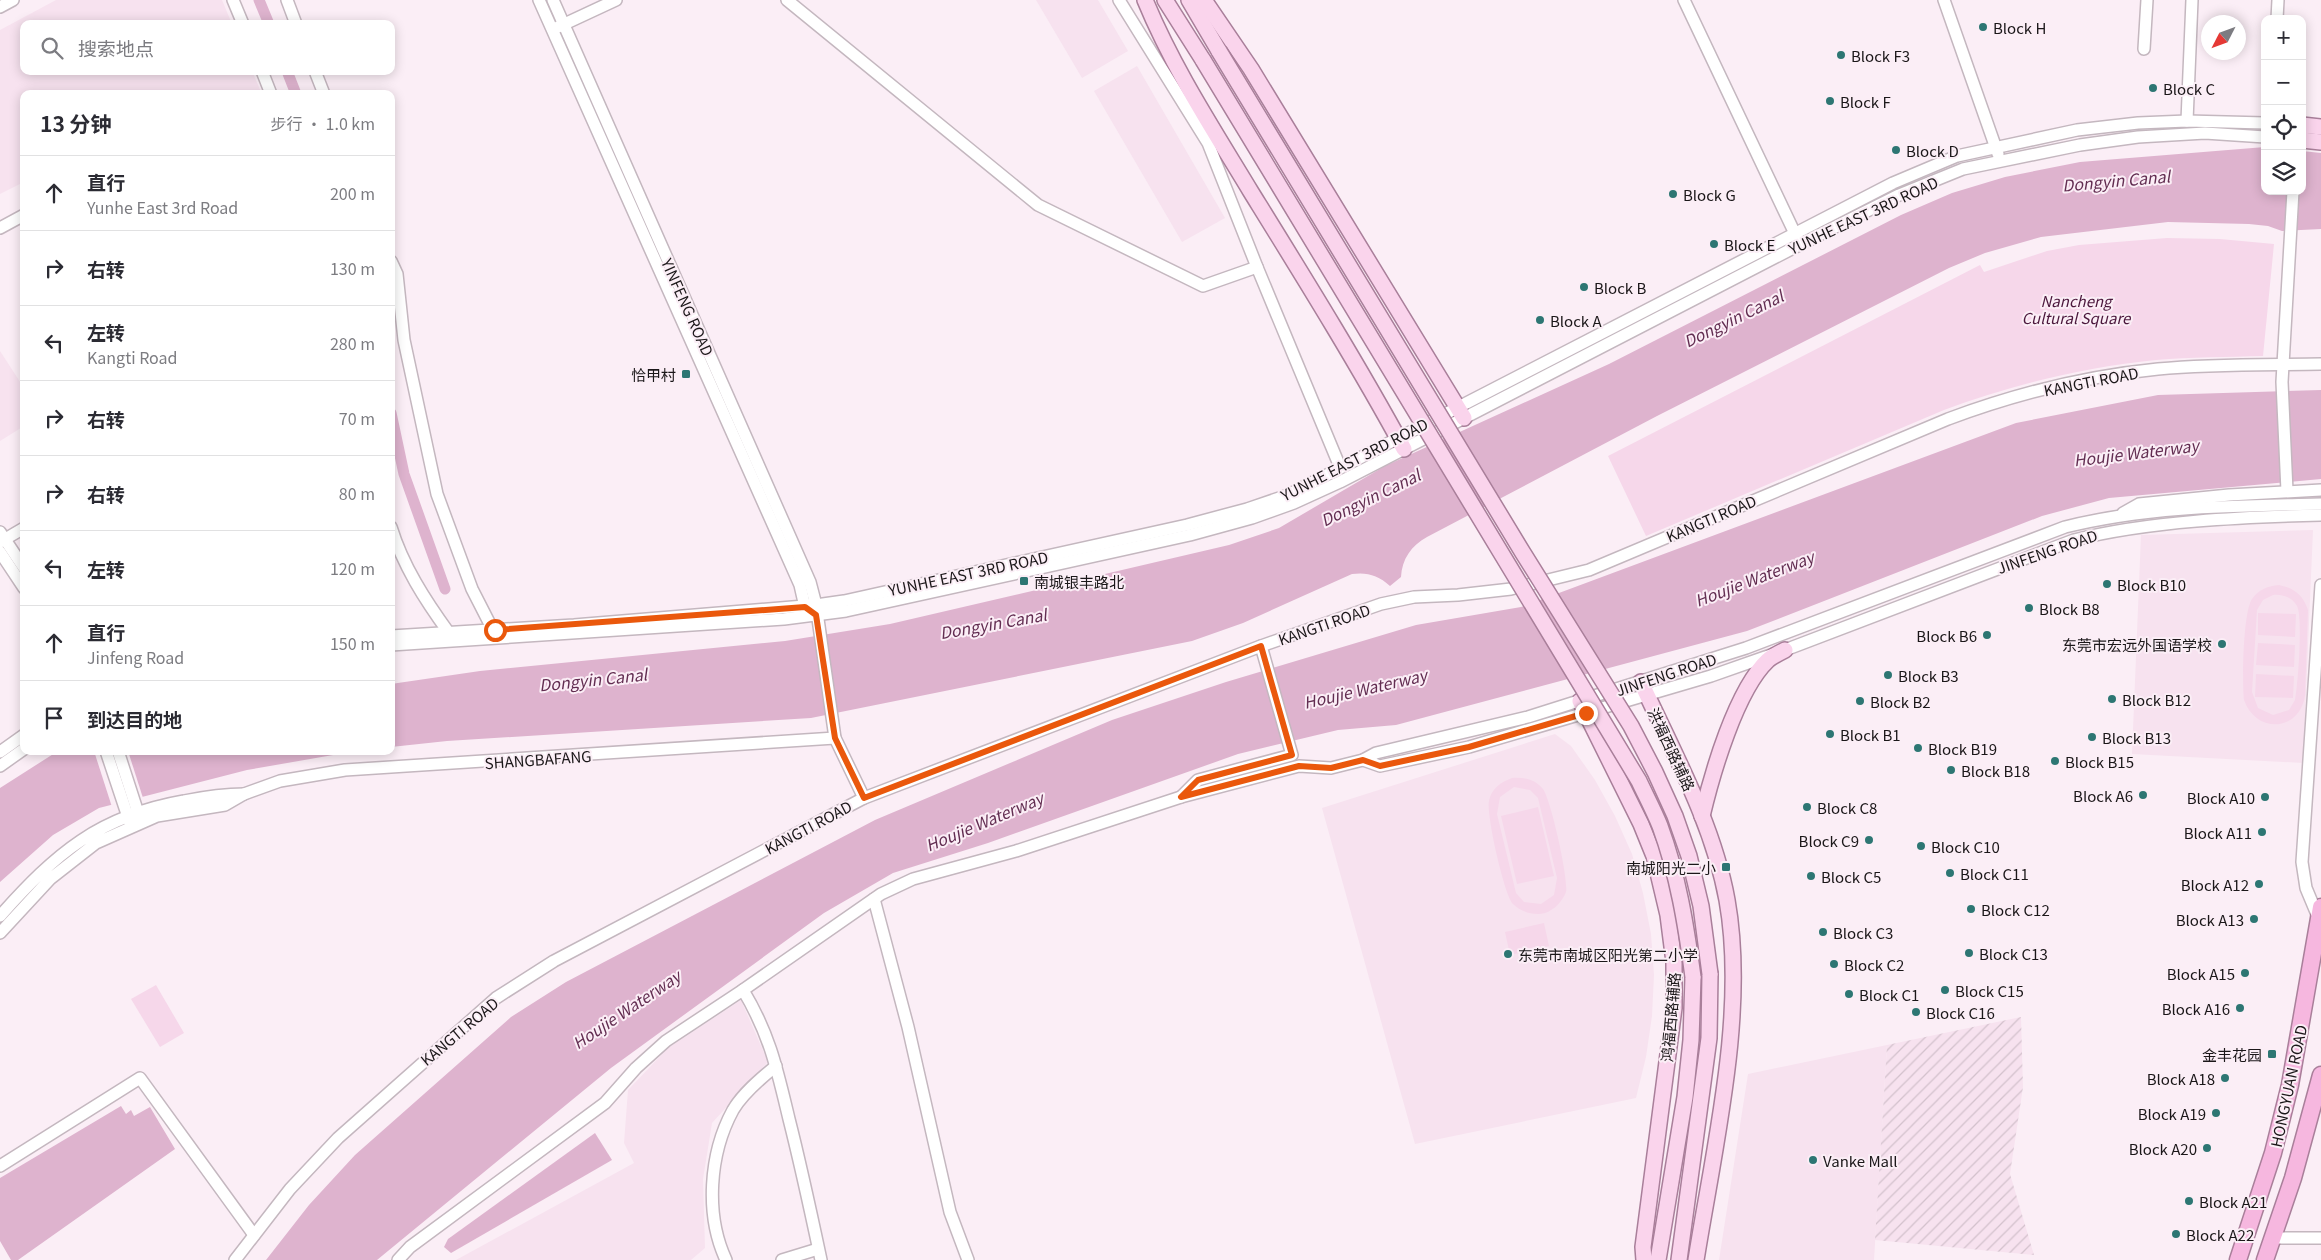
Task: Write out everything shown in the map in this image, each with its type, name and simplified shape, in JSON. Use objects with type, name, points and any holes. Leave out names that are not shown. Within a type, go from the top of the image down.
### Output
[{"type":"highway","name":"HONGYUAN ROAD","points":[[2238,1260],[2273,1153],[2290,1085],[2320,914]]},
{"type":"highway","name":"HONGYUAN ROAD","points":[[2265,1260],[2293,1178],[2321,1075]]},
{"type":"main road","points":[[1145,0],[1161,38],[1195,100],[1345,345],[1401,443]]},
{"type":"main road","points":[[1165,0],[1639,781],[1659,824],[1672,863],[1684,911],[1693,977],[1691,1040],[1685,1097],[1658,1260]]},
{"type":"main road","points":[[1189,0],[1523,553],[1631,726],[1675,816],[1689,856],[1701,906],[1710,974],[1710,1038],[1679,1260]]},
{"type":"main road","points":[[1204,0],[1256,77],[1460,412]]},
{"type":"main road","points":[[2306,125],[2321,127]]},
{"type":"main road","points":[[2306,140],[2321,142]]},
{"type":"main road","points":[[1696,1260],[1731,1031],[1733,959],[1727,900],[1712,843],[1702,816],[1709,787],[1726,735],[1746,692],[1758,671],[1769,659],[1785,650]]},
{"type":"main road","name":"洪福西路辅路","points":[[1644,688],[1702,816]]},
{"type":"main road","name":"鸿福西路辅路","points":[[1583,707],[1641,824],[1654,856],[1668,915],[1674,962],[1674,1008],[1643,1247],[1644,1260]]},
{"type":"street","points":[[0,7],[13,0]]},
{"type":"street","points":[[233,0],[241,20]]},
{"type":"street","points":[[287,0],[294,20]]},
{"type":"street","name":"YINFENG ROAD","points":[[539,0],[800,585],[813,609]]},
{"type":"street","name":"YINFENG ROAD","points":[[553,0],[810,582],[813,609]]},
{"type":"street","points":[[551,29],[564,26],[616,0]]},
{"type":"street","points":[[787,0],[1038,205],[1203,286],[1256,267]]},
{"type":"street","points":[[1119,0],[1208,143],[1256,267],[1340,467]]},
{"type":"street","points":[[1684,0],[1800,244]]},
{"type":"street","points":[[1944,0],[2000,161]]},
{"type":"street","points":[[2144,49],[2147,0]]},
{"type":"street","points":[[2187,121],[2192,0]]},
{"type":"street","points":[[2277,15],[2278,0]]},
{"type":"street","points":[[264,75],[269,90]]},
{"type":"street","points":[[317,75],[322,90]]},
{"type":"street","name":"YUNHE EAST 3RD ROAD","points":[[395,645],[495,634],[813,609],[896,600],[1190,536],[1294,503],[1401,443],[1795,233],[1893,184],[1948,160],[1995,147],[2077,130],[2138,123],[2187,121],[2261,123]]},
{"type":"street","name":"YUNHE EAST 3RD ROAD","points":[[1460,412],[1899,195],[1963,169],[2138,137],[2205,133],[2261,137]]},
{"type":"street","points":[[2286,491],[2282,382],[2293,195]]},
{"type":"street","points":[[0,228],[20,217]]},
{"type":"street","points":[[395,270],[397,274],[396,310],[437,494],[472,589],[495,634]]},
{"type":"street","name":"KANGTI ROAD","points":[[235,1260],[296,1183],[357,1120],[478,1012],[509,989],[567,954],[864,798],[1261,646],[1397,599],[1511,589],[1589,570],[1948,419],[2020,395],[2075,382],[2149,370],[2321,364]]},
{"type":"street","name":"YUNHE EAST 3RD ROAD","points":[[813,609],[1195,523],[1247,509],[1288,495],[1340,467],[1401,443]]},
{"type":"street","points":[[2117,516],[2139,504],[2229,495],[2321,490]]},
{"type":"street","name":"JINFENG ROAD","points":[[398,1260],[410,1247],[605,1103],[636,1068],[666,1041],[874,899],[913,879],[1016,852],[1181,797],[1299,766],[1331,768],[1363,760],[1376,753],[1583,707],[1644,688],[2065,527],[2117,516],[2205,507],[2321,504]]},
{"type":"street","name":"JINFENG ROAD","points":[[1644,688],[1719,673],[1785,650],[2039,552],[2107,532],[2207,522],[2321,515]]},
{"type":"street","points":[[20,530],[2,538],[20,563]]},
{"type":"street","points":[[395,537],[404,561],[417,586],[449,633]]},
{"type":"street","points":[[0,552],[20,582]]},
{"type":"street","points":[[2320,914],[2306,888],[2302,862],[2321,584]]},
{"type":"street","points":[[813,609],[835,738],[864,798]]},
{"type":"street","name":"YUNHE EAST 3RD ROAD","points":[[395,636],[449,633],[495,634]]},
{"type":"street","points":[[1181,797],[1198,780],[1292,755],[1261,646]]},
{"type":"street","points":[[0,752],[20,738]]},
{"type":"street","name":"SHANGBAFANG","points":[[0,916],[24,889],[66,850],[91,832],[153,806],[223,794],[244,794],[280,781],[345,770],[835,738]]},
{"type":"street","points":[[0,766],[20,752]]},
{"type":"street","points":[[108,755],[132,814]]},
{"type":"street","points":[[119,755],[132,814]]},
{"type":"street","name":"SHANGBAFANG","points":[[0,933],[30,900],[72,861],[132,814]]},
{"type":"street","points":[[874,899],[908,1028],[950,1212],[968,1260]]},
{"type":"street","points":[[743,990],[759,1016],[772,1047],[804,1178],[820,1254],[782,1260]]},
{"type":"street","points":[[726,1260],[718,1242],[713,1200],[717,1147],[734,1109],[758,1081],[776,1066]]},
{"type":"street","points":[[0,1166],[140,1078],[254,1235]]},
{"type":"street","points":[[2274,1238],[2321,1238]]},
{"type":"shaded area","points":[[56,0],[222,0],[230,20],[20,20],[20,75],[254,75],[260,90],[20,90],[20,184],[0,194],[0,30]]},
{"type":"shaded area","points":[[1036,0],[1098,0],[1128,51],[1082,78]]},
{"type":"shaded area","points":[[1137,66],[1225,218],[1182,242],[1094,91]]},
{"type":"shaded area","points":[[0,351],[20,382],[20,428],[0,441]]},
{"type":"shaded area","name":"东莞市宏远外国语学校","points":[[2313,530],[2303,763],[2132,754],[2141,535]]},
{"type":"shaded area","name":"东莞市南城区阳光第二小学","points":[[1555,734],[1571,746],[1595,780],[1615,816],[1632,854],[1643,893],[1651,934],[1654,975],[1652,1016],[1646,1057],[1636,1098],[1415,1144],[1322,808]]},
{"type":"shaded area","points":[[741,1000],[768,1062],[712,1123],[703,1179],[705,1248],[691,1260],[456,1260],[634,1163],[624,1143],[628,1090],[668,1048]]},
{"type":"shaded area","points":[[2021,1017],[2023,1087],[2010,1174],[2034,1255],[1875,1240],[1887,1045]]},
{"type":"shaded area","points":[[1887,1045],[1874,1260],[1719,1260],[1748,1074]]},
{"type":"green space","name":"Nancheng Cultural Square","points":[[2167,238],[2220,239],[2274,244],[2263,356],[2182,358],[2129,363],[2075,372],[2022,385],[1944,410],[1646,536],[1608,456],[1980,265],[1984,272],[2047,251],[2079,245]]},
{"type":"green space","points":[[2279,585],[2297,593],[2308,610],[2305,696],[2301,708],[2295,717],[2277,724],[2267,723],[2258,719],[2250,711],[2244,700],[2243,678],[2245,632],[2249,606],[2252,599],[2258,593],[2267,587]],"holes":[[[2276,595],[2290,598],[2295,603],[2300,623],[2295,700],[2289,710],[2273,715],[2258,708],[2252,692],[2257,610],[2263,600]]]},
{"type":"green space","points":[[2258,613],[2296,614],[2295,637],[2258,635]]},
{"type":"green space","points":[[2258,643],[2295,645],[2294,667],[2256,665]]},
{"type":"green space","points":[[2256,674],[2294,676],[2293,698],[2255,697]]},
{"type":"green space","points":[[1512,778],[1529,779],[1543,789],[1555,823],[1565,872],[1566,892],[1552,910],[1545,913],[1528,913],[1513,904],[1505,886],[1501,870],[1490,821],[1489,801],[1494,790],[1500,784]],"holes":[[[1514,787],[1530,790],[1538,798],[1557,878],[1554,895],[1541,904],[1524,902],[1516,893],[1497,814],[1500,797]]]},
{"type":"green space","points":[[1538,807],[1554,876],[1517,884],[1501,816]]},
{"type":"green space","points":[[1544,923],[1549,946],[1510,955],[1505,932]]},
{"type":"green space","points":[[156,985],[184,1033],[160,1047],[131,999]]},
{"type":"water","name":"Dongyin Canal","points":[[2261,147],[2261,195],[2306,195],[2306,151],[2321,153],[2321,229],[2282,231],[2268,226],[2249,224],[2168,222],[2041,237],[1985,253],[1949,268],[1657,416],[1427,537],[1408,554],[1403,564],[1401,577],[1390,586],[1372,575],[1363,573],[1352,574],[1243,623],[1192,641],[811,718],[447,741],[395,747],[395,683],[480,671],[785,641],[890,624],[1229,545],[1279,528],[1385,466],[1609,364],[1901,215],[1952,193],[2005,177],[2080,162]]},
{"type":"water","name":"Houjie Waterway","points":[[2321,390],[2321,479],[2109,498],[2042,516],[1747,631],[1396,725],[1338,730],[1238,754],[988,843],[893,873],[824,913],[611,1068],[377,1260],[266,1260],[309,1205],[355,1155],[511,1017],[566,982],[875,820],[1112,720],[1226,682],[1416,625],[1521,607],[2016,423],[2158,395]]},
{"type":"water","points":[[52,755],[333,755],[247,770],[99,808],[53,835],[0,882],[0,788]]},
{"type":"water","points":[[121,1106],[126,1114],[131,1110],[134,1116],[150,1107],[175,1149],[18,1260],[11,1260],[0,1241],[0,1178]]},
{"type":"water","points":[[595,1133],[612,1160],[451,1253],[444,1247],[448,1239]]},
{"type":"pier","points":[[95,755],[129,755],[143,798],[112,807]]},
{"type":"waterway","points":[[259,0],[267,20]]},
{"type":"waterway","points":[[289,75],[294,90]]},
{"type":"waterway","points":[[395,432],[404,474],[445,589]]},
{"type":"place","name":"Block H","points":[[1983,27]]},
{"type":"place","name":"Block F3","points":[[1841,55]]},
{"type":"place","name":"Block C","points":[[2153,88]]},
{"type":"place","name":"Block F","points":[[1830,101]]},
{"type":"place","name":"Block D","points":[[1896,150]]},
{"type":"place","name":"Block G","points":[[1673,194]]},
{"type":"place","name":"Block E","points":[[1714,244]]},
{"type":"place","name":"Block B","points":[[1584,287]]},
{"type":"place","name":"Block A","points":[[1540,320]]},
{"type":"place","name":"恰甲村","points":[[686,374]]},
{"type":"place","name":"南城银丰路北","points":[[1024,581]]},
{"type":"place","name":"Block B10","points":[[2107,584]]},
{"type":"place","name":"Block B8","points":[[2029,608]]},
{"type":"place","name":"Block B6","points":[[1987,635]]},
{"type":"place","name":"东莞市宏远外国语学校","points":[[2222,644]]},
{"type":"place","name":"Block B3","points":[[1888,675]]},
{"type":"place","name":"Block B12","points":[[2112,699]]},
{"type":"place","name":"Block B2","points":[[1860,701]]},
{"type":"place","name":"Block B1","points":[[1830,734]]},
{"type":"place","name":"Block B13","points":[[2092,737]]},
{"type":"place","name":"Block B19","points":[[1918,748]]},
{"type":"place","name":"Block B15","points":[[2055,761]]},
{"type":"place","name":"Block B18","points":[[1951,770]]},
{"type":"place","name":"Block A6","points":[[2143,795]]},
{"type":"place","name":"Block A10","points":[[2265,797]]},
{"type":"place","name":"Block C8","points":[[1807,807]]},
{"type":"place","name":"Block A11","points":[[2262,832]]},
{"type":"place","name":"Block C9","points":[[1869,840]]},
{"type":"place","name":"Block C10","points":[[1921,846]]},
{"type":"place","name":"南城阳光二小","points":[[1726,867]]},
{"type":"place","name":"Block C11","points":[[1950,873]]},
{"type":"place","name":"Block C5","points":[[1811,876]]},
{"type":"place","name":"Block A12","points":[[2259,884]]},
{"type":"place","name":"Block C12","points":[[1971,909]]},
{"type":"place","name":"Block A13","points":[[2254,919]]},
{"type":"place","name":"Block C3","points":[[1823,932]]},
{"type":"place","name":"Block C13","points":[[1969,953]]},
{"type":"place","name":"东莞市南城区阳光第二小学","points":[[1508,954]]},
{"type":"place","name":"Block C2","points":[[1834,964]]},
{"type":"place","name":"Block A15","points":[[2245,973]]},
{"type":"place","name":"Block C15","points":[[1945,990]]},
{"type":"place","name":"Block C1","points":[[1849,994]]},
{"type":"place","name":"Block A16","points":[[2240,1008]]},
{"type":"place","name":"Block C16","points":[[1916,1012]]},
{"type":"place","name":"金丰花园","points":[[2272,1054]]},
{"type":"place","name":"Block A18","points":[[2225,1078]]},
{"type":"place","name":"Block A19","points":[[2216,1113]]},
{"type":"place","name":"Block A20","points":[[2207,1148]]},
{"type":"place","name":"Vanke Mall","points":[[1813,1160]]},
{"type":"place","name":"Block A21","points":[[2189,1201]]},
{"type":"place","name":"Block A22","points":[[2176,1234]]},
{"type":"route","points":[[495,630],[805,607],[816,615],[835,738],[864,798],[1261,646],[1292,755],[1198,780],[1181,797],[1299,766],[1331,768],[1363,760],[1380,766],[1469,747],[1586,713]]}]
